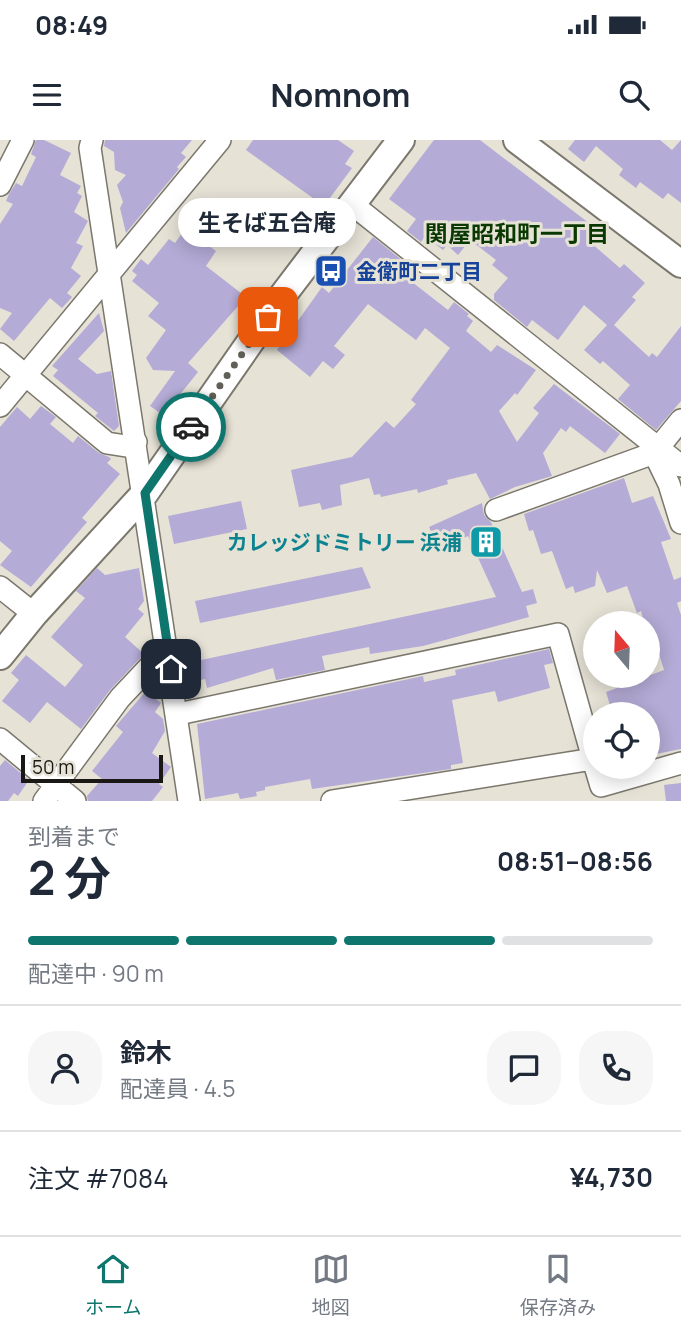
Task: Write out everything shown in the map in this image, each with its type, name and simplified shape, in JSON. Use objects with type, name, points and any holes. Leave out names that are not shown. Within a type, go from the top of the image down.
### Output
[{"type":"street","points":[[0,185],[23,140]]},
{"type":"street","points":[[0,406],[220,140]]},
{"type":"street","points":[[0,656],[34,614],[145,493],[283,295],[401,140]]},
{"type":"street","points":[[517,140],[681,264]]},
{"type":"street","points":[[85,143],[111,270],[189,801]]},
{"type":"street","points":[[352,204],[656,450],[681,466]]},
{"type":"street","points":[[0,354],[107,443],[126,446],[136,442]]},
{"type":"street","points":[[496,510],[656,450],[681,421]]},
{"type":"street","points":[[656,450],[681,523]]},
{"type":"street","points":[[0,587],[34,614]]},
{"type":"street","points":[[178,714],[558,634],[583,724]]},
{"type":"street","points":[[50,793],[120,698],[168,647]]},
{"type":"street","points":[[0,739],[50,793],[75,801]]},
{"type":"street","points":[[660,766],[681,763]]},
{"type":"street","points":[[332,801],[583,776]]},
{"type":"building","points":[[36,140],[44,140],[71,153],[60,175],[81,186],[77,193],[82,196],[74,212],[88,221],[76,243],[83,246],[71,268],[81,276],[67,293],[72,297],[62,308],[50,298],[14,341],[0,329],[12,313],[0,308],[0,224],[13,204],[6,201],[9,194],[16,183],[22,186],[36,157],[31,154]]},
{"type":"building","points":[[105,140],[192,140],[181,153],[186,157],[177,167],[179,169],[126,233],[120,208],[123,202],[117,185],[126,175],[115,170],[114,152],[104,146]]},
{"type":"building","points":[[253,140],[338,140],[354,151],[345,164],[352,168],[324,206],[246,150]]},
{"type":"building","points":[[434,140],[480,140],[598,230],[590,238],[591,243],[620,268],[624,264],[645,283],[632,297],[636,300],[614,325],[649,357],[652,353],[657,357],[681,326],[681,401],[656,430],[618,399],[630,385],[603,361],[600,364],[584,350],[607,325],[584,305],[558,340],[532,320],[527,327],[494,300],[494,294],[508,278],[492,265],[496,260],[470,240],[458,255],[447,245],[443,250],[425,236],[421,242],[407,231],[416,219],[389,199]]},
{"type":"building","points":[[575,140],[660,140],[672,150],[681,140],[681,203],[668,193],[663,199],[640,182],[636,188],[619,175],[623,169],[596,146],[584,162],[568,149]]},
{"type":"building","points":[[185,229],[216,251],[206,266],[246,297],[188,363],[198,372],[174,402],[176,404],[167,418],[150,406],[175,371],[153,370],[146,358],[166,330],[148,316],[159,303],[132,281],[137,275],[132,271],[141,259],[148,265],[169,239],[175,243]]},
{"type":"building","points":[[373,237],[418,273],[412,282],[448,310],[454,302],[469,314],[467,316],[473,321],[466,331],[491,352],[497,345],[536,370],[517,395],[515,393],[499,411],[517,442],[539,413],[533,408],[554,384],[620,434],[605,453],[570,426],[566,432],[561,428],[543,453],[552,476],[515,487],[490,499],[476,473],[447,480],[448,484],[418,493],[417,489],[381,497],[380,494],[374,495],[369,478],[340,485],[342,505],[322,510],[320,503],[299,507],[291,470],[352,457],[386,421],[394,428],[416,404],[411,400],[450,348],[425,328],[416,340],[368,304],[334,346],[345,355],[333,369],[323,361],[310,377],[277,350],[322,287],[329,293]]},
{"type":"building","points":[[99,313],[104,331],[78,359],[97,374],[111,371],[119,426],[114,431],[95,416],[98,413],[53,376],[58,370],[52,366]]},
{"type":"building","points":[[41,406],[56,417],[50,424],[73,443],[78,436],[99,453],[109,457],[111,459],[107,463],[120,474],[82,518],[87,522],[31,587],[0,565],[12,551],[0,541],[0,427],[17,407],[30,419]]},
{"type":"building","points":[[624,478],[632,503],[653,496],[671,539],[661,542],[674,580],[681,577],[681,601],[677,603],[681,615],[681,749],[660,753],[660,702],[609,702],[606,692],[617,688],[660,688],[660,672],[664,670],[660,657],[660,611],[636,611],[627,586],[607,593],[597,570],[595,586],[575,593],[573,586],[566,589],[552,551],[541,554],[524,514]]},
{"type":"building","points":[[241,501],[247,529],[174,544],[168,516]]},
{"type":"building","points":[[482,503],[484,515],[491,522],[522,592],[533,589],[537,603],[526,606],[529,617],[423,646],[370,654],[369,647],[322,656],[325,670],[276,680],[273,668],[207,688],[205,679],[196,681],[192,662],[496,597],[468,536],[439,549],[429,527]]},
{"type":"building","points":[[362,567],[371,588],[200,623],[195,601]]},
{"type":"building","points":[[97,568],[105,575],[139,568],[144,601],[138,609],[144,614],[125,637],[144,654],[110,690],[81,729],[47,702],[30,723],[2,701],[19,680],[11,673],[26,655],[65,687],[83,665],[51,637],[85,598],[76,591]]},
{"type":"building","points":[[549,649],[553,663],[544,665],[550,688],[498,702],[495,691],[452,700],[463,763],[451,765],[451,769],[312,789],[310,779],[265,787],[265,790],[256,792],[257,796],[240,799],[238,793],[205,799],[197,724],[423,676],[424,682],[456,675],[455,670]]},
{"type":"building","points":[[157,678],[159,690],[148,693],[161,703],[155,712],[163,719],[165,731],[152,753],[171,767],[159,784],[163,787],[152,801],[88,801],[87,796],[102,779],[92,771],[123,732],[116,726]]},
{"type":"building","points":[[5,760],[29,780],[18,796],[14,793],[8,801],[0,801],[0,766]]},
{"type":"building","points":[[681,783],[681,801],[666,801],[664,785]]},
{"type":"way so far","points":[[191,427],[268,317]]},
{"type":"place","name":"金衛町二丁目","points":[[331,271]]},
{"type":"place","name":"生そば五合庵","points":[[268,317]]},
{"type":"place","name":"カレッジドミトリー 浜浦","points":[[486,542]]},
{"type":"district","name":"関屋昭和町一丁目","points":[[517,233]]},
{"type":"route","points":[[171,669],[145,493],[191,427]]}]
